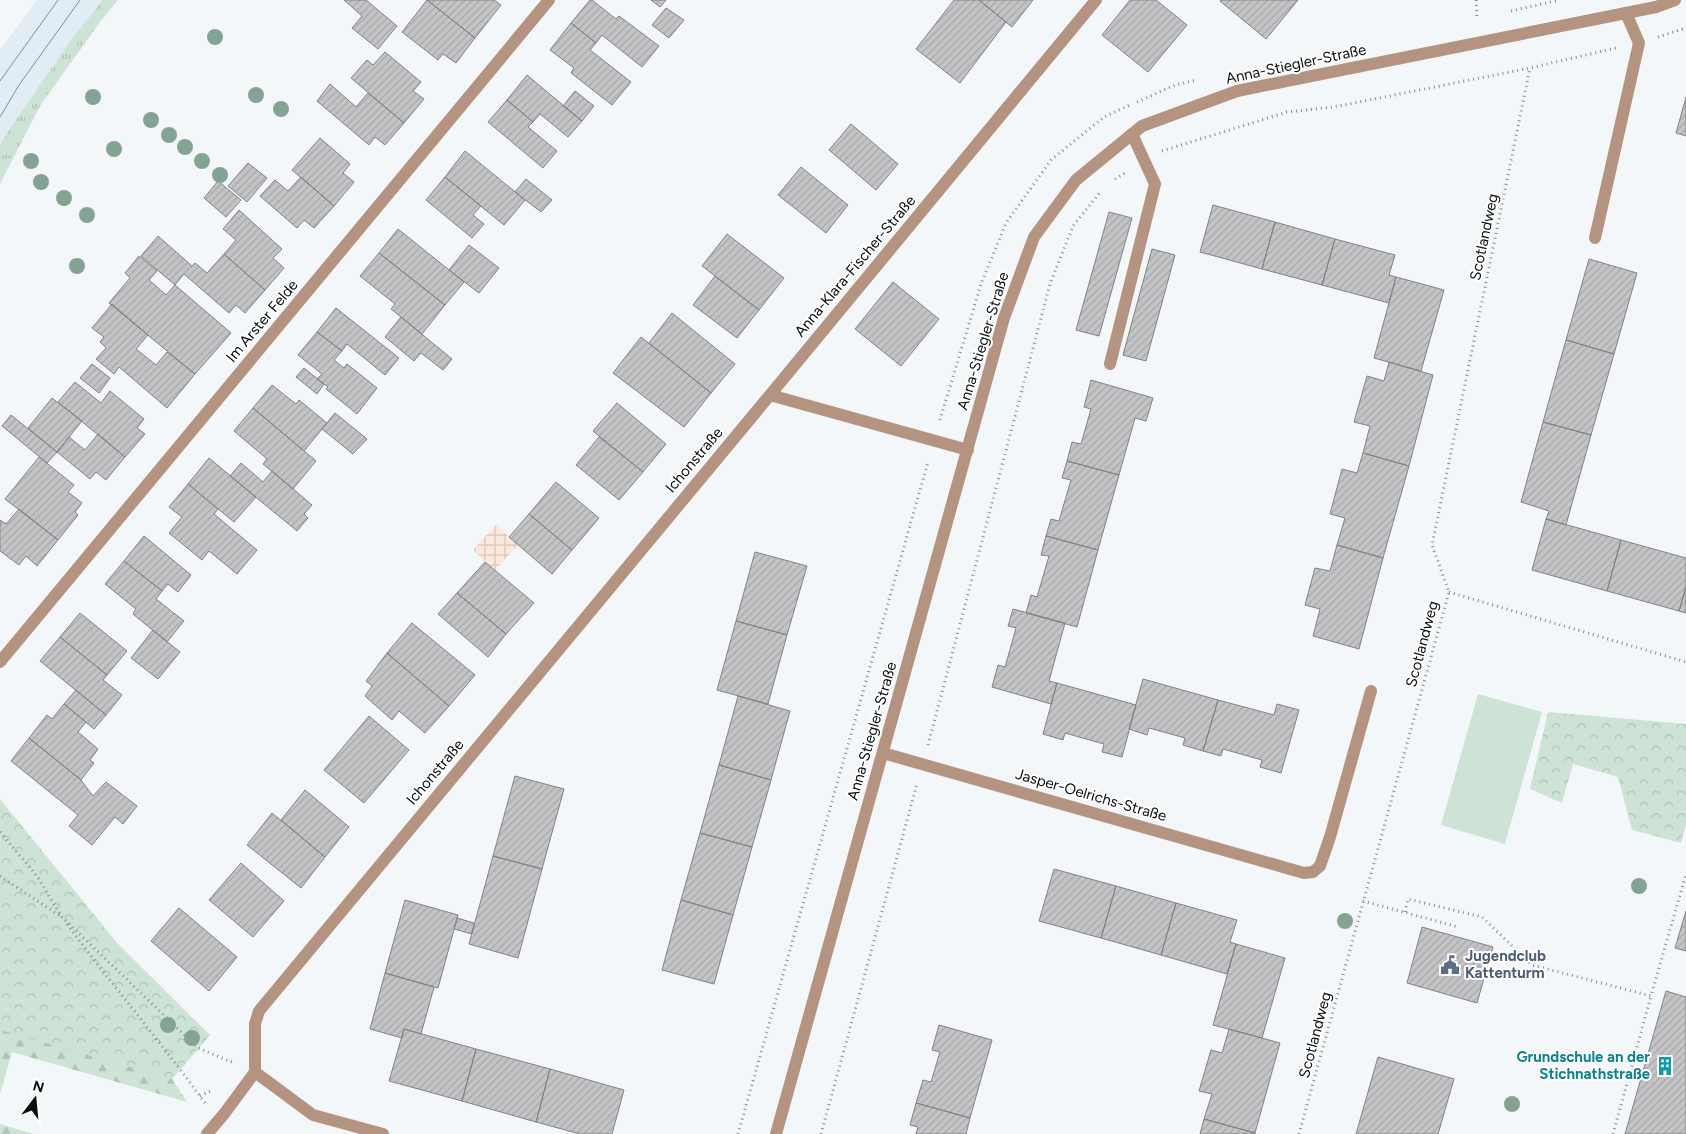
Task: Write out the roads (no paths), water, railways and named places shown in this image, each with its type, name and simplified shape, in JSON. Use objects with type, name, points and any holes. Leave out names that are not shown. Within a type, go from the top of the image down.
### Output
[{"type":"street","name":"Im Arster Felde","points":[[0,662],[548,0]]},
{"type":"street","name":"Anna-Klara-Fischer-Straße","points":[[770,395],[1096,0]]},
{"type":"street","name":"Anna-Stiegler-Straße","points":[[776,1134],[1004,318],[1034,237],[1076,180],[1142,126],[1237,91],[1656,7],[1675,0]]},
{"type":"street","points":[[1595,238],[1639,43],[1626,13]]},
{"type":"street","points":[[1110,364],[1155,184],[1132,134]]},
{"type":"street","points":[[770,395],[968,450]]},
{"type":"street","name":"Ichonstraße","points":[[255,1072],[255,1024],[259,1011],[268,999],[770,395]]},
{"type":"street","name":"Jasper-Oelrichs-Straße","points":[[883,753],[1304,873],[1313,872],[1320,866],[1330,837],[1371,691]]},
{"type":"street","points":[[207,1134],[255,1072],[313,1115],[383,1134]]},
{"type":"tram line","points":[[0,81],[58,0]]},
{"type":"tram line","points":[[0,117],[19,85],[80,0]]},
{"type":"place","name":"Jugendclub Kattenturm","points":[[1450,965]]},
{"type":"place","name":"Grundschule an der Stichnathstraße","points":[[1665,1066]]}]
